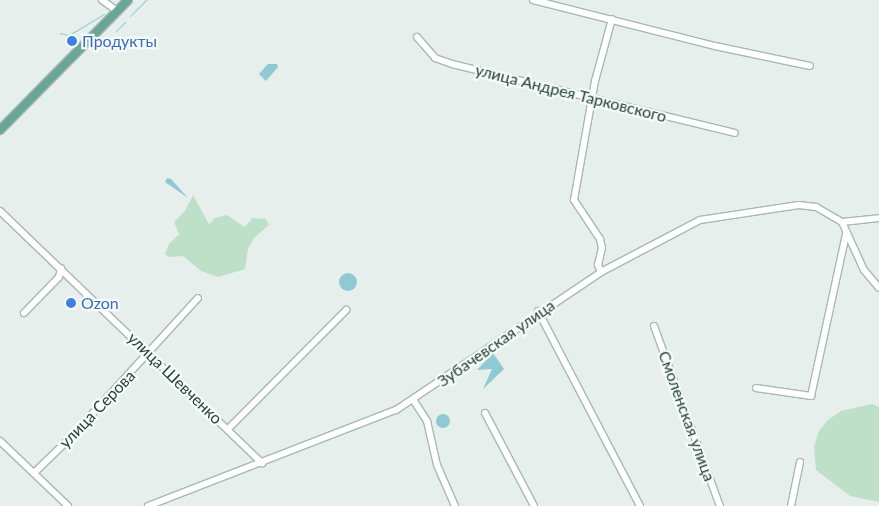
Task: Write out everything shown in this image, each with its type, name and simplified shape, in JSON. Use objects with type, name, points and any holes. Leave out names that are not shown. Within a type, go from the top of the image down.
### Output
[{"type":"main road","points":[[0,130],[128,0]]},
{"type":"street","points":[[102,0],[117,11]]},
{"type":"street","points":[[532,0],[714,46],[810,66]]},
{"type":"street","points":[[601,272],[598,265],[602,248],[600,238],[574,200],[593,100],[594,81],[612,19]]},
{"type":"street","name":"улица Андрея Тарковского","points":[[417,37],[436,58],[452,64],[593,100],[735,133]]},
{"type":"street","name":"Зубачевская улица","points":[[148,506],[262,463],[414,401],[538,311],[601,272],[708,218],[799,204],[816,207],[842,222]]},
{"type":"street","name":"улица Шевченко","points":[[0,211],[149,352],[262,463]]},
{"type":"street","points":[[879,218],[842,222],[864,270],[879,288]]},
{"type":"street","points":[[756,388],[811,396],[846,234]]},
{"type":"street","points":[[24,313],[58,277],[61,268]]},
{"type":"street","name":"улица Серова","points":[[34,473],[198,298]]},
{"type":"street","points":[[228,429],[346,310]]},
{"type":"street","points":[[538,311],[640,506]]},
{"type":"street","name":"Смоленская улица","points":[[654,326],[720,506]]},
{"type":"street","points":[[414,401],[427,421],[437,465],[454,506]]},
{"type":"street","points":[[485,413],[532,506]]},
{"type":"street","points":[[0,441],[68,506]]},
{"type":"street","points":[[791,506],[800,462]]},
{"type":"green space","points":[[193,195],[209,224],[215,218],[227,215],[245,227],[252,218],[266,219],[269,225],[254,238],[248,249],[245,269],[218,277],[201,271],[183,256],[169,257],[165,254],[169,244],[179,234],[174,222],[185,211]]},
{"type":"green space","points":[[872,404],[879,407],[879,502],[850,496],[816,470],[814,447],[819,431],[828,420],[841,411]]},
{"type":"water","points":[[268,64],[277,64],[278,67],[266,81],[259,74]]},
{"type":"water","points":[[167,178],[171,179],[188,198],[165,182]]},
{"type":"water","points":[[348,273],[354,276],[357,282],[354,288],[348,291],[342,288],[339,282],[342,276]]},
{"type":"water","points":[[493,353],[504,369],[483,389],[492,369],[477,370]]},
{"type":"water","points":[[443,414],[448,416],[450,421],[448,426],[443,428],[438,426],[436,421],[438,416]]},
{"type":"waterway","points":[[130,16],[146,0]]},
{"type":"waterway","points":[[60,33],[69,35],[104,14]]},
{"type":"waterway","points":[[116,31],[125,22]]},
{"type":"place","name":"Продукты","points":[[72,41]]},
{"type":"place","name":"Ozon","points":[[71,303]]}]
